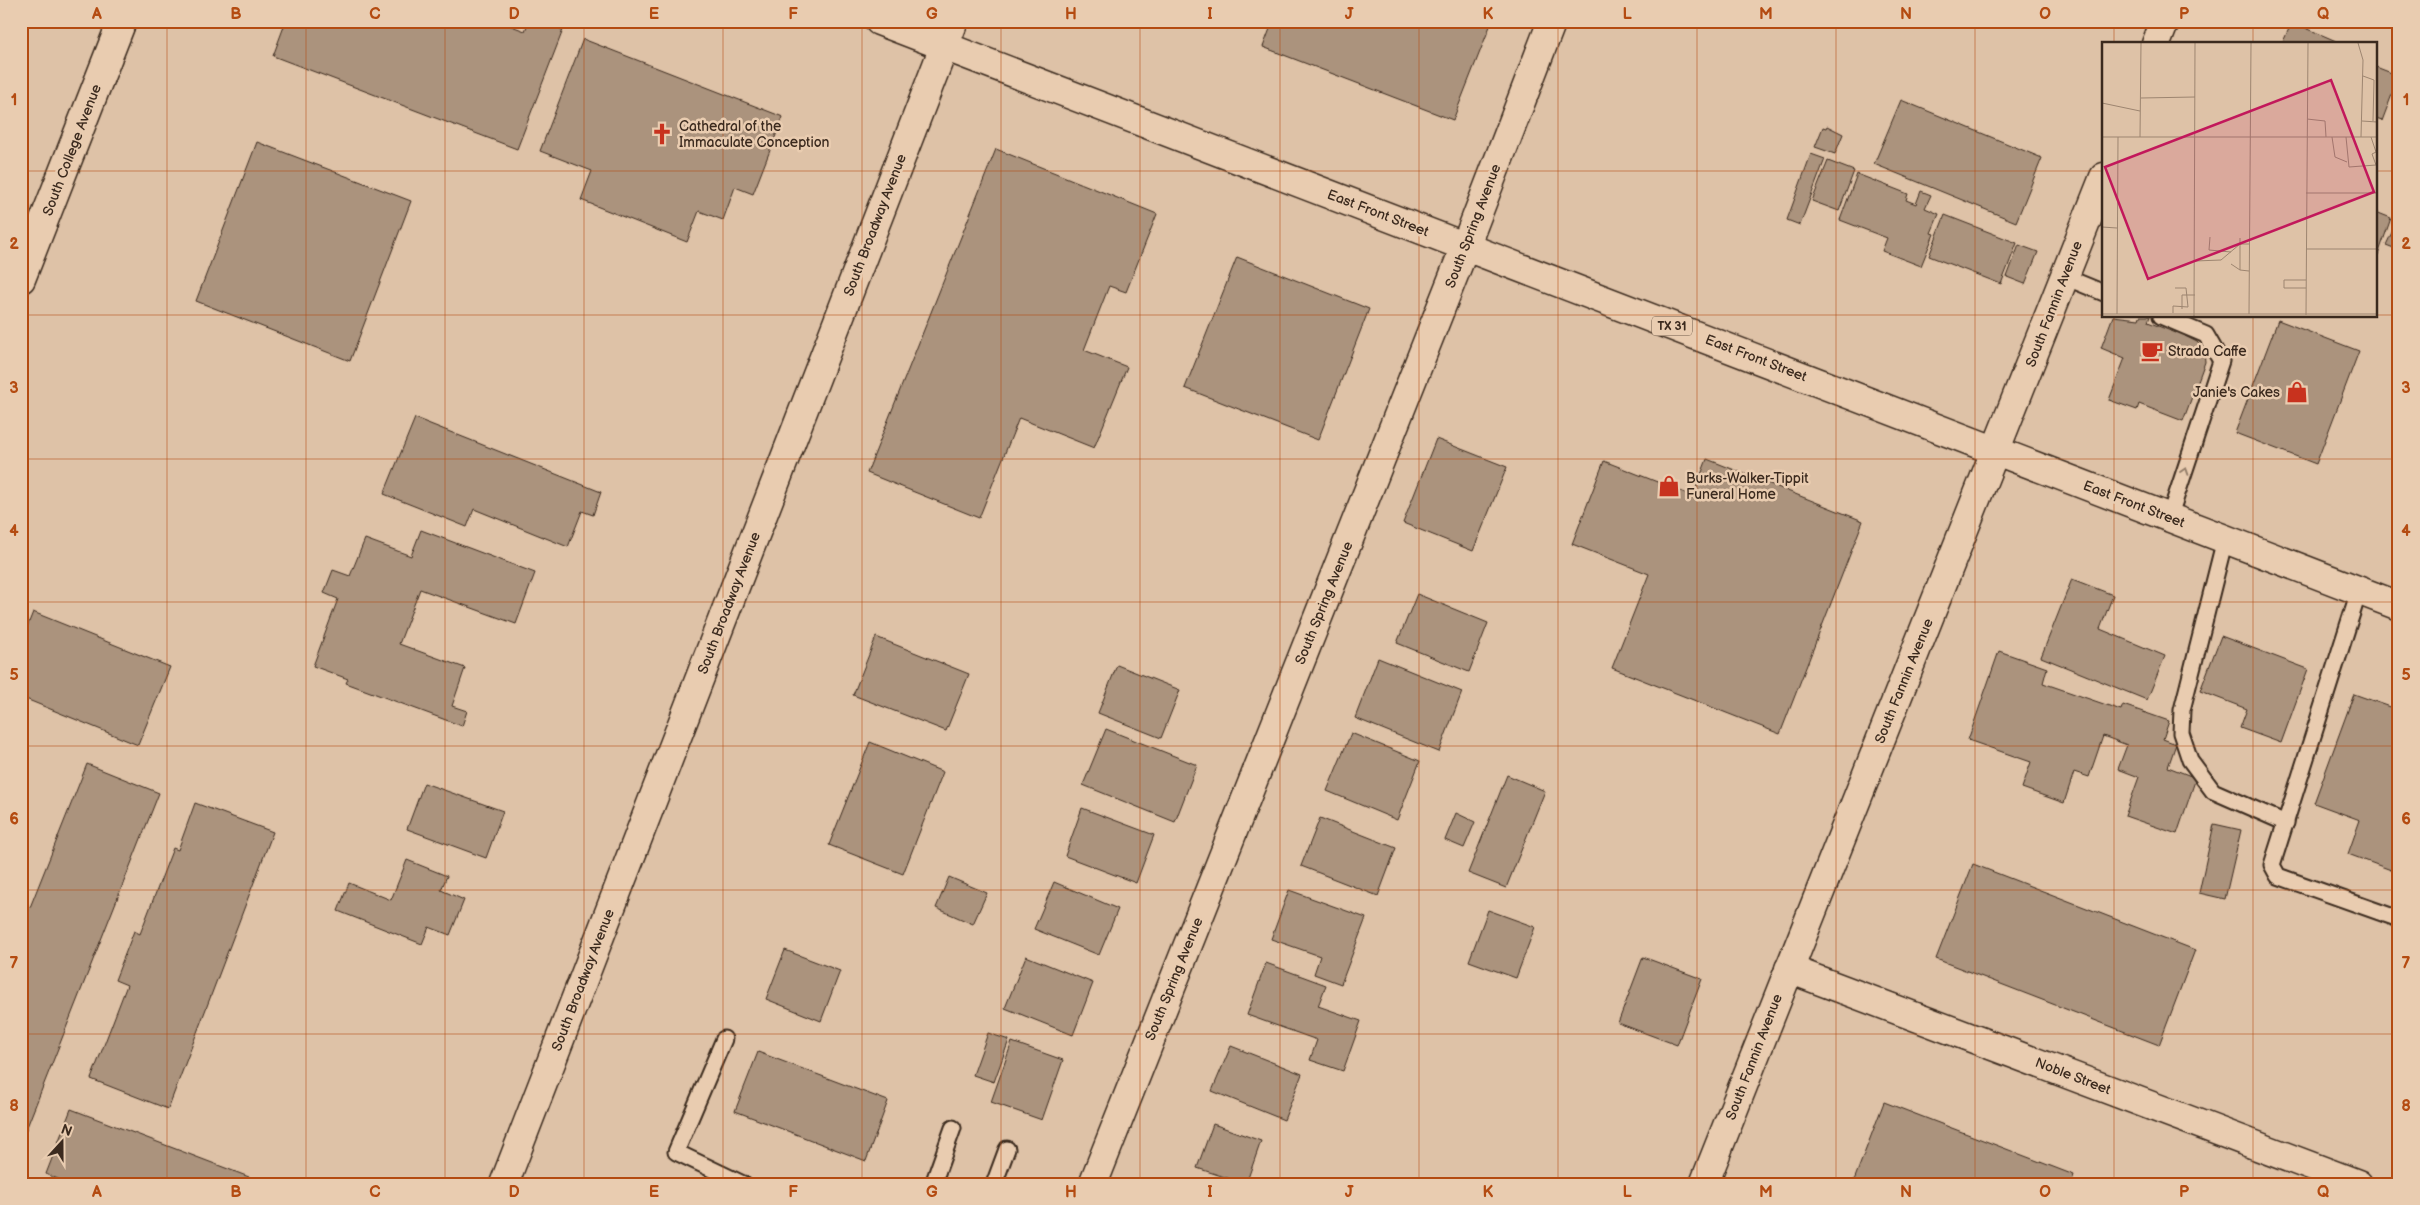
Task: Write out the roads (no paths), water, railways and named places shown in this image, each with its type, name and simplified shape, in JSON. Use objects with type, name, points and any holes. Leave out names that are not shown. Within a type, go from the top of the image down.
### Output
[{"type":"street","name":"South College Avenue","points":[[21,279],[122,21]]},
{"type":"street","name":"TX 31","points":[[879,21],[949,34]]},
{"type":"street","name":"South Spring Avenue","points":[[1093,1184],[1465,247],[1552,21]]},
{"type":"street","points":[[2157,42],[2165,21]]},
{"type":"street","name":"East Front Street","points":[[949,34],[1465,247],[2399,606]]},
{"type":"street","name":"South Broadway Avenue","points":[[504,1184],[949,34]]},
{"type":"street","name":"South Fannin Avenue","points":[[1704,1184],[1997,451],[2102,182]]},
{"type":"street","name":"Noble Street","points":[[1789,968],[2358,1184]]},
{"type":"lane","points":[[2065,277],[2102,292]]},
{"type":"lane","points":[[2166,318],[2206,334],[2221,361],[2169,518]]},
{"type":"lane","points":[[2226,539],[2182,710],[2181,733],[2190,760],[2213,791],[2286,823]]},
{"type":"lane","points":[[2359,591],[2272,865],[2278,876],[2399,919]]},
{"type":"lane","points":[[724,1039],[676,1152],[743,1184]]},
{"type":"lane","points":[[933,1184],[953,1128]]},
{"type":"lane","points":[[994,1184],[1007,1149]]},
{"type":"place","name":"Cathedral of the Immaculate Conception","points":[[662,134]]},
{"type":"place","name":"Strada Caffe","points":[[2152,351]]},
{"type":"place","name":"Janie's Cakes","points":[[2297,392]]},
{"type":"place","name":"Burks-Walker-Tippit Funeral Home","points":[[1669,486]]}]
